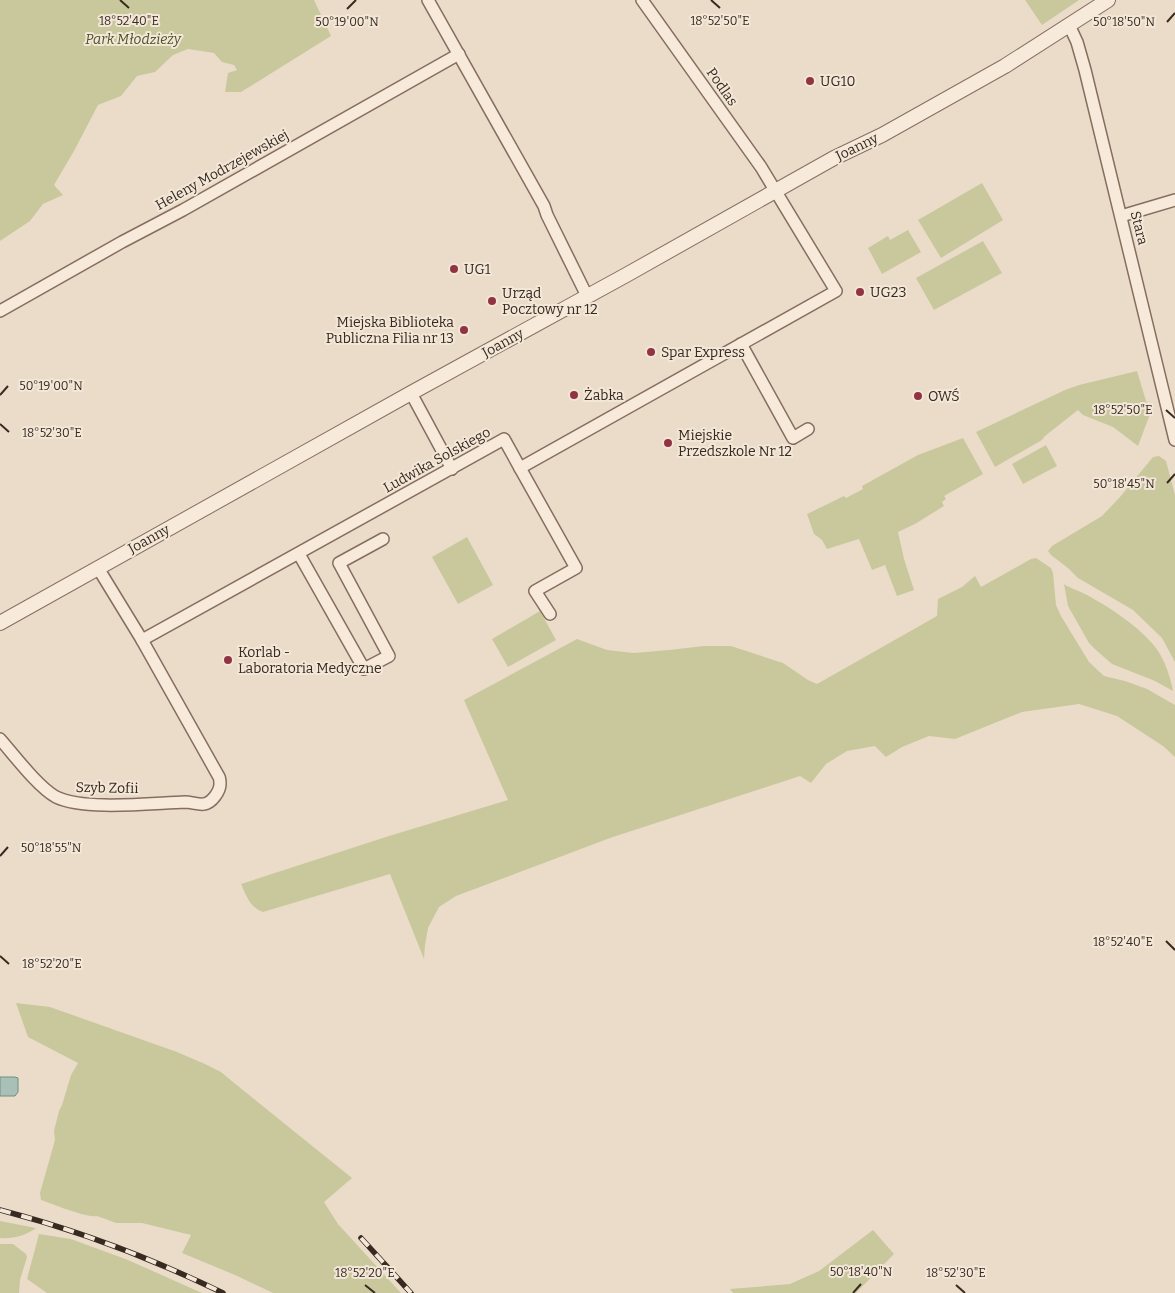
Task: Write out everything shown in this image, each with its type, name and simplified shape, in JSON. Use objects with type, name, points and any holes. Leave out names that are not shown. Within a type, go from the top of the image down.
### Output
[{"type":"street","points":[[428,0],[544,206],[547,216],[587,296]]},
{"type":"street","name":"Podlas","points":[[642,0],[761,167],[776,192]]},
{"type":"street","name":"Joanny","points":[[0,623],[834,158],[882,135],[1005,66],[1108,0]]},
{"type":"street","name":"Stara","points":[[1069,25],[1077,42],[1085,70],[1175,440]]},
{"type":"street","name":"Heleny Modrzejewskiej","points":[[0,311],[459,54]]},
{"type":"street","points":[[550,614],[535,591],[576,568],[520,468],[836,291],[776,192]]},
{"type":"street","points":[[1121,216],[1175,200]]},
{"type":"street","points":[[741,344],[793,438],[808,429]]},
{"type":"street","points":[[411,393],[452,469]]},
{"type":"street","name":"Ludwika Solskiego","points":[[142,640],[504,440],[520,468]]},
{"type":"street","points":[[299,554],[364,669],[389,656],[339,563],[382,539]]},
{"type":"street","points":[[98,568],[142,640]]},
{"type":"street","name":"Szyb Zofii","points":[[0,739],[42,787],[54,796],[68,802],[104,805],[188,802],[204,804],[209,802],[216,796],[220,785],[219,777],[142,640]]},
{"type":"green space","name":"Park Młodzieży","points":[[0,0],[314,0],[331,36],[241,92],[225,92],[228,73],[237,70],[234,65],[222,62],[214,53],[188,49],[173,55],[155,72],[137,76],[121,96],[98,105],[54,185],[63,195],[43,204],[30,221],[0,241]]},
{"type":"green space","points":[[1025,0],[1079,0],[1042,25]]},
{"type":"green space","points":[[982,183],[1003,220],[941,258],[918,220]]},
{"type":"green space","points":[[908,230],[921,252],[882,274],[868,248],[888,236],[890,240]]},
{"type":"green space","points":[[983,241],[1002,273],[934,310],[916,278]]},
{"type":"green space","points":[[1137,371],[1150,414],[1138,446],[1113,427],[1083,415],[1078,410],[1042,440],[995,467],[976,432],[1065,390]]},
{"type":"green space","points":[[963,438],[983,474],[944,496],[946,499],[942,502],[944,506],[898,532],[914,590],[897,596],[885,565],[872,570],[859,539],[827,549],[822,540],[814,534],[807,514],[863,489],[862,486],[918,455]]},
{"type":"green space","points":[[1046,445],[1057,466],[1023,484],[1012,464]]},
{"type":"green space","points":[[1159,456],[1166,461],[1175,495],[1175,662],[1162,638],[1133,610],[1078,578],[1048,551],[1052,546],[1102,516],[1153,457]]},
{"type":"green space","points":[[467,537],[493,585],[458,604],[432,557]]},
{"type":"green space","points":[[1036,558],[1051,568],[1056,605],[1089,662],[1104,676],[1147,689],[1175,705],[1175,757],[1163,746],[1117,716],[1079,704],[1022,712],[955,739],[929,736],[902,747],[886,757],[875,746],[847,751],[826,764],[811,783],[800,776],[610,838],[456,896],[439,907],[428,928],[424,959],[390,874],[263,912],[252,904],[241,884],[508,800],[464,700],[577,639],[607,650],[634,653],[704,646],[731,646],[783,663],[817,684],[937,616],[938,599],[962,587],[975,576],[981,587]]},
{"type":"green space","points":[[1064,584],[1104,605],[1141,632],[1156,648],[1165,663],[1173,691],[1155,681],[1112,664],[1096,650],[1089,643],[1068,606]]},
{"type":"green space","points":[[540,611],[556,640],[508,667],[492,639]]},
{"type":"green space","points":[[16,1003],[50,1007],[177,1052],[221,1072],[352,1178],[324,1202],[338,1224],[401,1293],[273,1293],[182,1253],[191,1235],[142,1223],[116,1223],[97,1216],[78,1213],[41,1200],[40,1193],[55,1140],[54,1131],[59,1111],[71,1075],[78,1063],[28,1037]]},
{"type":"green space","points":[[0,1221],[36,1228],[19,1236],[0,1238]]},
{"type":"green space","points":[[873,1230],[894,1254],[856,1293],[733,1293],[730,1289],[790,1284],[819,1271]]},
{"type":"green space","points":[[39,1234],[71,1239],[128,1260],[202,1293],[47,1293],[27,1279]]},
{"type":"green space","points":[[0,1244],[13,1244],[26,1254],[27,1257],[20,1280],[19,1293],[0,1293]]},
{"type":"shaded area","points":[[0,1077],[18,1078],[18,1092],[15,1096],[0,1096]]},
{"type":"railway","points":[[0,1210],[57,1226],[113,1246],[169,1268],[223,1293]]},
{"type":"railway","points":[[361,1238],[411,1293]]},
{"type":"place","name":"UG10","points":[[810,81]]},
{"type":"place","name":"UG1","points":[[454,269]]},
{"type":"place","name":"UG23","points":[[860,292]]},
{"type":"place","name":"Urząd Pocztowy nr 12","points":[[492,301]]},
{"type":"place","name":"Miejska Biblioteka Publiczna Filia nr 13","points":[[464,330]]},
{"type":"place","name":"Spar Express","points":[[651,352]]},
{"type":"place","name":"Żabka","points":[[574,395]]},
{"type":"place","name":"OWŚ","points":[[918,396]]},
{"type":"place","name":"Miejskie Przedszkole Nr 12","points":[[668,443]]},
{"type":"place","name":"Korlab - Laboratoria Medyczne","points":[[228,660]]}]
